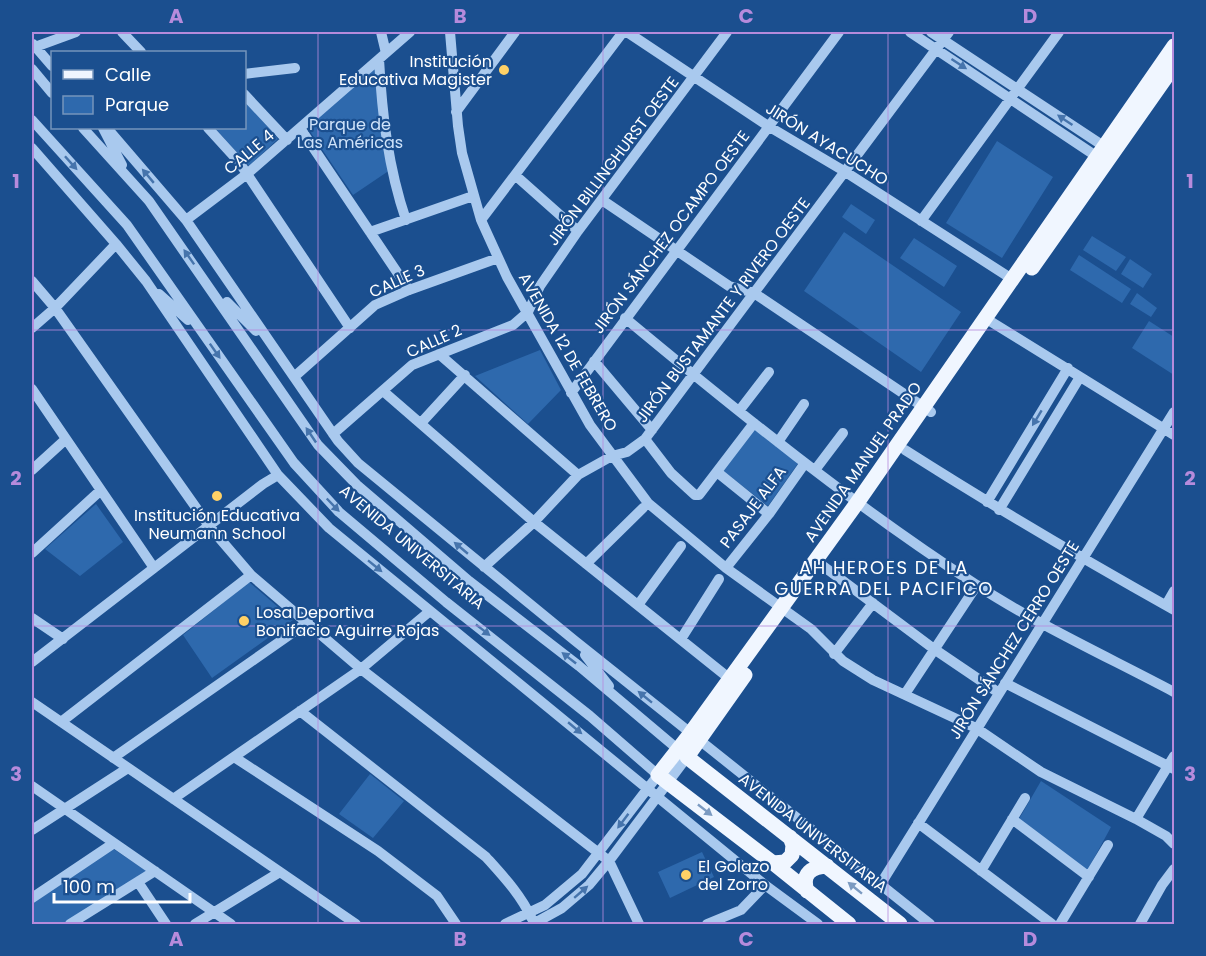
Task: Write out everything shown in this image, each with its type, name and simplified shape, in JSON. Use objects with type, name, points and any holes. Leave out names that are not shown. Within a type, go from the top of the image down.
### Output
[{"type":"main road","name":"AVENIDA MANUEL PRADO","points":[[663,779],[785,612],[990,320],[1105,155],[1174,46]]},
{"type":"main road","name":"AVENIDA MANUEL PRADO","points":[[990,320],[1012,279],[1174,66]]},
{"type":"main road","name":"AVENIDA MANUEL PRADO","points":[[860,505],[905,450],[927,409]]},
{"type":"main road","name":"AVENIDA MANUEL PRADO","points":[[695,737],[730,678],[785,612]]},
{"type":"main road","name":"AVENIDA UNIVERSITARIA","points":[[682,754],[900,924]]},
{"type":"main road","name":"AVENIDA UNIVERSITARIA","points":[[663,779],[849,924]]},
{"type":"main road","points":[[773,863],[785,862],[792,855],[793,845],[790,837]]},
{"type":"main road","points":[[807,891],[805,879],[808,872],[816,867],[827,866]]},
{"type":"street","points":[[51,65],[33,45],[76,32]]},
{"type":"street","points":[[122,32],[140,51]]},
{"type":"street","points":[[381,32],[387,143],[398,198],[406,220]]},
{"type":"street","name":"CALLE 4","points":[[186,220],[247,174],[410,32]]},
{"type":"street","name":"AVENIDA 12 DE FEBRERO","points":[[450,32],[456,112],[462,153],[481,220],[498,258],[571,393],[590,425],[648,503],[726,568],[811,629],[834,654],[873,680],[976,728],[1041,772],[1136,819],[1166,836],[1174,844]]},
{"type":"street","points":[[456,112],[514,32]]},
{"type":"street","points":[[481,220],[625,32]]},
{"type":"street","name":"JIRÓN AYACUCHO","points":[[625,32],[768,126],[844,171],[1012,279]]},
{"type":"street","name":"JIRÓN BILLINGHURST OESTE","points":[[528,312],[540,286],[578,231],[728,32]]},
{"type":"street","name":"JIRÓN SÁNCHEZ OCAMPO OESTE","points":[[571,393],[839,32]]},
{"type":"street","points":[[910,32],[942,40]]},
{"type":"street","points":[[931,32],[1014,93],[1105,155]]},
{"type":"street","points":[[921,221],[1059,32]]},
{"type":"street","name":"JIRÓN BUSTAMANTE Y RIVERO OESTE","points":[[484,567],[534,522],[578,475],[612,456],[627,452],[649,435],[942,40]]},
{"type":"street","points":[[246,74],[295,68]]},
{"type":"street","points":[[32,69],[51,92]]},
{"type":"street","points":[[246,96],[287,140]]},
{"type":"street","name":"AVENIDA UNIVERSITARIA","points":[[32,120],[127,225],[294,463],[339,512],[446,602],[590,716],[663,779]]},
{"type":"street","points":[[300,128],[409,290]]},
{"type":"street","name":"AVENIDA UNIVERSITARIA","points":[[84,129],[149,201],[318,445],[357,485],[469,580],[579,666],[682,754]]},
{"type":"street","points":[[103,129],[131,181]]},
{"type":"street","name":"AVENIDA UNIVERSITARIA","points":[[108,129],[186,220],[333,434],[358,463],[574,640],[930,924]]},
{"type":"street","points":[[209,129],[247,174],[350,328]]},
{"type":"street","points":[[32,148],[146,281],[278,475],[329,528],[765,885],[818,924]]},
{"type":"street","points":[[515,175],[578,231]]},
{"type":"street","points":[[370,232],[473,196]]},
{"type":"street","points":[[602,200],[729,286],[754,293],[927,409]]},
{"type":"street","points":[[32,328],[55,308],[116,244]]},
{"type":"street","name":"CALLE 3","points":[[294,377],[375,305],[409,290],[498,258]]},
{"type":"street","points":[[32,281],[55,308],[209,526],[251,574],[361,669],[609,861],[639,924]]},
{"type":"street","points":[[146,281],[203,333]]},
{"type":"street","points":[[207,283],[273,348]]},
{"type":"street","name":"CALLE 2","points":[[333,434],[412,365],[513,325],[528,312]]},
{"type":"street","points":[[625,318],[754,423],[860,505],[977,585],[1042,624],[1174,692]]},
{"type":"street","points":[[990,320],[1174,435]]},
{"type":"street","points":[[439,354],[578,475]]},
{"type":"street","points":[[594,361],[649,435],[671,473],[695,495],[702,493],[754,423]]},
{"type":"street","points":[[987,502],[1068,368]]},
{"type":"street","points":[[739,411],[769,372]]},
{"type":"street","points":[[421,423],[465,375]]},
{"type":"street","points":[[999,510],[1080,376]]},
{"type":"street","points":[[32,390],[154,568]]},
{"type":"street","points":[[383,391],[534,522],[730,678]]},
{"type":"street","points":[[778,442],[804,404]]},
{"type":"street","name":"JIRÓN SÁNCHEZ CERRO OESTE","points":[[880,885],[1174,412]]},
{"type":"street","points":[[815,470],[843,433]]},
{"type":"street","points":[[32,470],[66,439]]},
{"type":"street","points":[[905,450],[999,510],[1170,607],[1174,591]]},
{"type":"street","name":"PASAJE ALFA","points":[[726,568],[769,514],[805,462]]},
{"type":"street","points":[[717,472],[769,514]]},
{"type":"street","points":[[32,662],[262,484],[278,475]]},
{"type":"street","points":[[32,553],[101,490]]},
{"type":"street","points":[[586,564],[643,508]]},
{"type":"street","points":[[639,606],[681,546]]},
{"type":"street","points":[[819,563],[934,649],[1002,688],[1171,768]]},
{"type":"street","points":[[61,722],[251,574]]},
{"type":"street","points":[[681,639],[719,579]]},
{"type":"street","points":[[905,694],[977,585]]},
{"type":"street","points":[[834,654],[873,603]]},
{"type":"street","points":[[173,799],[361,669],[430,611]]},
{"type":"street","points":[[32,618],[63,639]]},
{"type":"street","points":[[113,758],[308,622]]},
{"type":"street","points":[[574,640],[622,703]]},
{"type":"street","points":[[32,702],[356,924]]},
{"type":"street","points":[[300,711],[486,857],[509,882],[532,921]]},
{"type":"street","points":[[1136,819],[1171,768],[1174,756]]},
{"type":"street","points":[[234,757],[378,851],[437,896],[456,924]]},
{"type":"street","points":[[32,830],[128,768]]},
{"type":"street","name":"AVENIDA MANUEL PRADO","points":[[532,921],[545,905],[571,885],[599,853],[648,789],[663,779]]},
{"type":"street","name":"AVENIDA MANUEL PRADO","points":[[506,924],[532,921],[575,897],[589,885],[657,796],[663,779]]},
{"type":"street","points":[[32,786],[231,924]]},
{"type":"street","points":[[981,871],[1025,798]]},
{"type":"street","points":[[1012,819],[1089,877]]},
{"type":"street","points":[[918,824],[1052,924]]},
{"type":"street","points":[[32,898],[114,843]]},
{"type":"street","points":[[1060,924],[1108,845]]},
{"type":"street","points":[[1140,924],[1174,869]]},
{"type":"street","points":[[70,924],[86,920],[155,871]]},
{"type":"street","points":[[195,924],[280,872]]},
{"type":"street","points":[[138,882],[166,924]]},
{"type":"street","points":[[709,924],[741,910],[765,885]]},
{"type":"green space","name":"Parque de Las Américas","points":[[376,67],[390,170],[353,195],[307,127]]},
{"type":"green space","points":[[246,101],[278,139],[249,166],[216,129],[246,129]]},
{"type":"green space","points":[[997,141],[1053,177],[1002,258],[946,223]]},
{"type":"green space","points":[[851,204],[875,220],[866,234],[842,217]]},
{"type":"green space","points":[[844,232],[961,312],[921,372],[804,291]]},
{"type":"green space","points":[[1092,236],[1126,257],[1116,271],[1083,250]]},
{"type":"green space","points":[[914,238],[957,266],[944,287],[900,258]]},
{"type":"green space","points":[[1079,255],[1131,289],[1122,303],[1070,270]]},
{"type":"green space","points":[[1130,259],[1152,274],[1143,288],[1121,274]]},
{"type":"green space","points":[[1137,293],[1157,308],[1151,317],[1130,304]]},
{"type":"green space","points":[[1149,321],[1174,337],[1174,375],[1132,348]]},
{"type":"green space","points":[[540,350],[561,390],[528,424],[475,376]]},
{"type":"green space","points":[[755,426],[799,462],[768,506],[722,470]]},
{"type":"green space","points":[[96,504],[123,542],[80,576],[45,549]]},
{"type":"green space","points":[[249,582],[293,620],[212,678],[183,635]]},
{"type":"green space","points":[[370,774],[404,801],[373,838],[339,814]]},
{"type":"green space","points":[[1041,781],[1111,827],[1087,871],[1019,819]]},
{"type":"green space","points":[[112,848],[148,872],[64,924],[32,924],[32,901]]},
{"type":"green space","name":"El Golazo del Zorro","points":[[702,852],[714,877],[670,898],[658,872]]},
{"type":"place","name":"Institución Educativa Magister","points":[[504,70]]},
{"type":"place","name":"Institución Educativa Neumann School","points":[[217,496]]},
{"type":"place","name":"Losa Deportiva Bonifacio Aguirre Rojas","points":[[244,621]]},
{"type":"place","name":"El Golazo del Zorro","points":[[686,875]]},
{"type":"district","name":"AH HEROES DE LA GUERRA DEL PACIFICO","points":[[884,577]]}]
